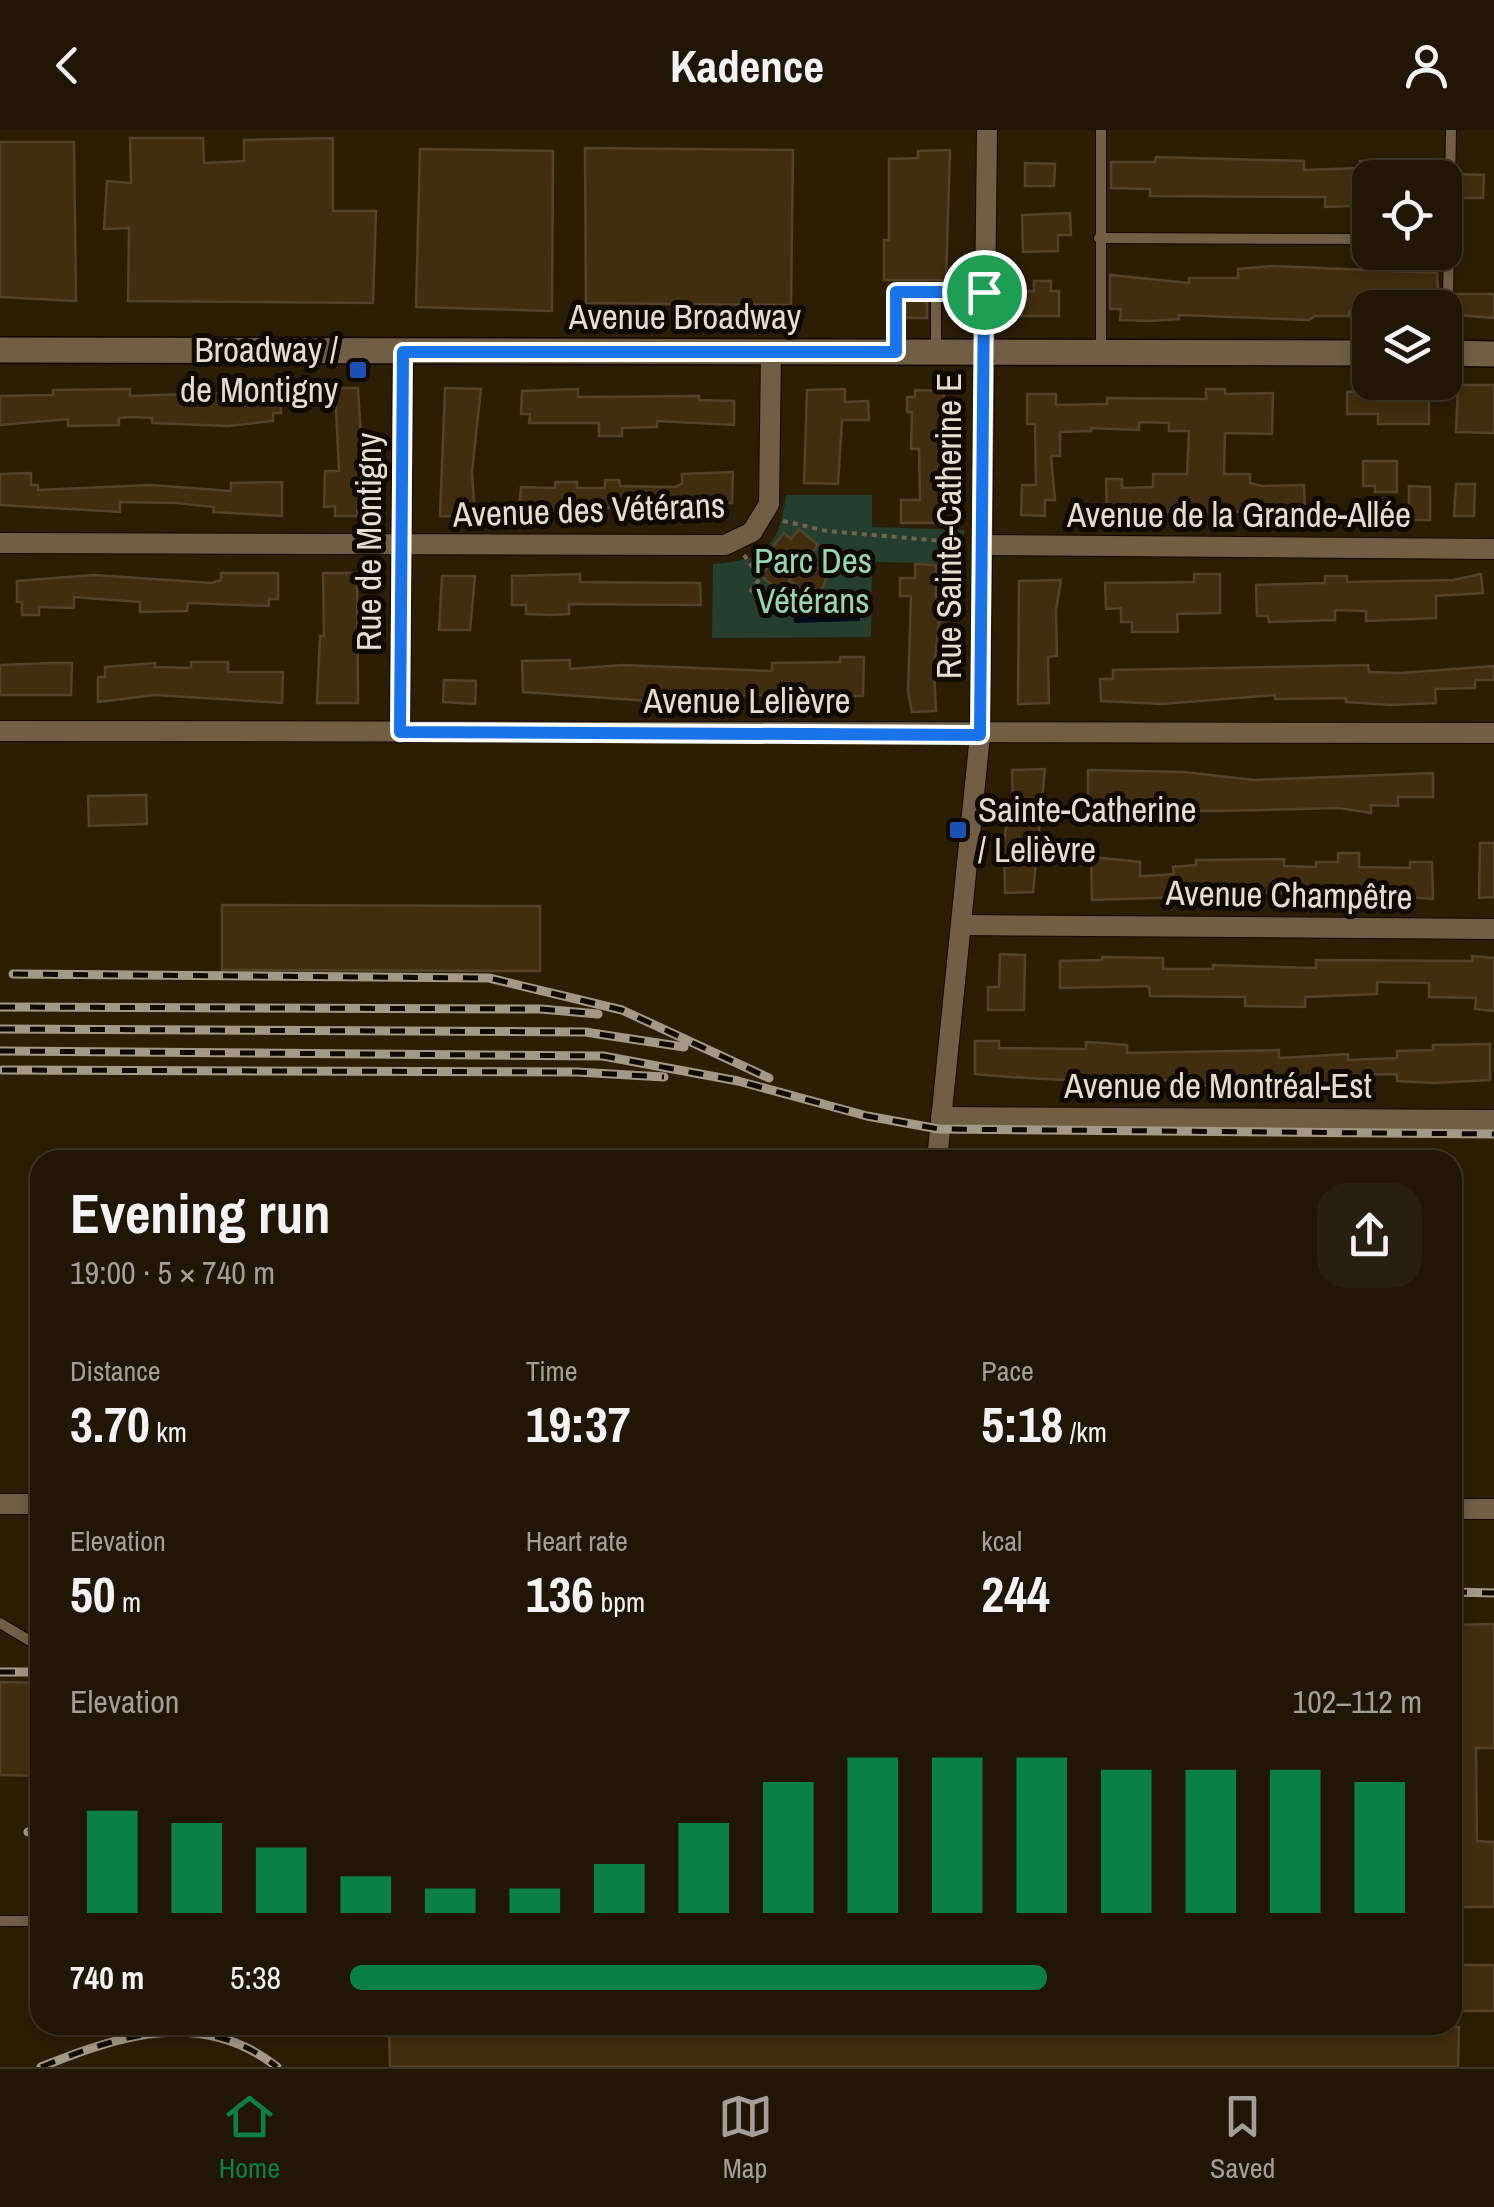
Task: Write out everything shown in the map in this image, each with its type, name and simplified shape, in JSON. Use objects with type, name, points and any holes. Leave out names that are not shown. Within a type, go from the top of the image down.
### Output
[{"type":"street","name":"Rue Sainte-Catherine E","points":[[938,1150],[980,735],[987,130]]},
{"type":"street","name":"Avenue Broadway","points":[[0,350],[1352,354]]},
{"type":"street","name":"Rue de Montigny","points":[[400,732],[403,352]]},
{"type":"street","name":"Avenue des Vétérans","points":[[0,543],[703,547],[739,541],[769,504],[771,352]]},
{"type":"street","points":[[1462,354],[1494,354]]},
{"type":"street","name":"Avenue de la Grande-Allée","points":[[983,545],[1494,549]]},
{"type":"street","name":"Avenue Lelièvre","points":[[0,731],[1494,734]]},
{"type":"street","name":"Avenue Champêtre","points":[[963,925],[1494,930]]},
{"type":"street","name":"Avenue de Montréal-Est","points":[[941,1117],[1494,1120]]},
{"type":"street","points":[[0,1504],[30,1504]]},
{"type":"street","points":[[1462,1509],[1494,1509]]},
{"type":"lane","points":[[1100,353],[1101,130]]},
{"type":"lane","points":[[1450,160],[1451,130]]},
{"type":"lane","points":[[1100,238],[1352,239]]},
{"type":"lane","points":[[896,352],[896,292],[984,292]]},
{"type":"lane","points":[[936,292],[936,352]]},
{"type":"lane","points":[[0,1623],[30,1641]]},
{"type":"lane","points":[[0,1920],[30,1921]]},
{"type":"path","points":[[764,514],[827,531],[983,545]]},
{"type":"path","points":[[739,541],[747,565],[760,578],[748,594]]},
{"type":"green space","name":"Parc Des Vétérans","points":[[786,495],[872,495],[872,527],[964,530],[964,564],[872,562],[871,637],[712,638],[713,564],[745,559],[766,548],[779,527]]},
{"type":"water","points":[[848,590],[860,603],[853,605],[860,605],[860,621],[794,623],[793,606],[838,606],[832,601],[822,603],[825,593],[834,597]]},
{"type":"building","points":[[130,138],[203,138],[204,163],[244,161],[244,140],[333,138],[333,211],[376,211],[373,303],[128,301],[129,228],[104,229],[107,181],[131,183]]},
{"type":"building","points":[[0,142],[74,142],[76,301],[0,297]]},
{"type":"building","points":[[585,148],[793,150],[791,305],[586,303]]},
{"type":"building","points":[[420,149],[553,151],[552,311],[416,307]]},
{"type":"building","points":[[950,150],[946,280],[884,280],[884,240],[889,240],[889,159],[918,158],[918,151]]},
{"type":"building","points":[[1156,157],[1304,161],[1304,170],[1352,168],[1351,206],[1325,207],[1325,197],[1150,196],[1150,189],[1111,188],[1111,162],[1155,162]]},
{"type":"building","points":[[1025,163],[1055,164],[1054,186],[1025,186]]},
{"type":"building","points":[[1462,174],[1484,175],[1483,198],[1462,198]]},
{"type":"building","points":[[1070,213],[1071,235],[1058,235],[1058,251],[1023,252],[1022,215]]},
{"type":"building","points":[[1273,266],[1437,273],[1438,290],[1352,290],[1349,316],[1315,316],[1309,320],[1179,315],[1179,319],[1120,320],[1121,309],[1110,309],[1110,275],[1189,283],[1189,278],[1238,278],[1238,269]]},
{"type":"building","points":[[1034,281],[1051,281],[1051,291],[1059,291],[1059,316],[1014,316],[1014,291],[1034,291]]},
{"type":"building","points":[[1462,294],[1494,294],[1494,318],[1462,315]]},
{"type":"building","points":[[906,301],[927,301],[927,318],[905,318]]},
{"type":"building","points":[[1462,385],[1494,385],[1494,433],[1456,432]]},
{"type":"building","points":[[335,388],[358,388],[362,454],[357,516],[335,516],[335,506],[324,507],[325,471],[339,471]]},
{"type":"building","points":[[445,388],[481,389],[472,472],[475,517],[440,516]]},
{"type":"building","points":[[130,389],[130,396],[280,391],[281,413],[273,413],[273,421],[228,426],[152,423],[152,418],[135,417],[119,418],[119,425],[68,426],[68,419],[0,425],[0,396],[53,395],[53,390]]},
{"type":"building","points":[[578,389],[578,397],[699,396],[699,400],[734,401],[734,425],[657,421],[657,427],[622,428],[622,436],[599,436],[599,423],[529,423],[530,414],[521,414],[522,391]]},
{"type":"building","points":[[845,389],[845,402],[868,401],[869,420],[842,420],[838,484],[804,483],[807,390]]},
{"type":"building","points":[[1206,389],[1225,389],[1225,394],[1273,393],[1272,434],[1225,433],[1224,474],[1250,474],[1250,483],[1262,486],[1304,485],[1305,511],[1107,513],[1106,479],[1122,479],[1122,488],[1153,487],[1153,474],[1187,474],[1189,431],[1169,431],[1169,423],[1139,422],[1139,430],[1091,428],[1060,432],[1060,456],[1051,456],[1055,500],[1045,500],[1045,516],[1021,515],[1022,485],[1036,485],[1035,424],[1027,424],[1027,394],[1056,394],[1056,405],[1107,404],[1107,398],[1206,399]]},
{"type":"building","points":[[915,390],[944,391],[938,523],[901,523],[901,500],[920,500],[919,449],[911,449],[912,412],[907,412],[907,397],[915,397]]},
{"type":"building","points":[[1347,392],[1352,392],[1352,400],[1429,400],[1429,424],[1378,424],[1378,414],[1347,414]]},
{"type":"building","points":[[1363,461],[1397,461],[1397,492],[1375,492],[1375,486],[1363,486]]},
{"type":"building","points":[[733,472],[732,503],[519,512],[521,487],[555,488],[555,482],[577,482],[577,488],[605,488],[605,480],[619,480],[620,486],[675,487],[682,484],[682,474]]},
{"type":"building","points":[[31,473],[31,485],[38,485],[38,490],[151,485],[231,491],[231,483],[282,482],[282,516],[213,512],[214,507],[176,503],[120,502],[120,512],[0,505],[0,474]]},
{"type":"building","points":[[1456,484],[1475,484],[1474,516],[1454,516]]},
{"type":"building","points":[[1409,486],[1430,487],[1430,520],[1409,520]]},
{"type":"building","points":[[799,529],[818,545],[807,559],[827,576],[822,589],[809,596],[790,580],[781,592],[761,576],[770,565],[763,559],[784,533],[791,539]]},
{"type":"building","points":[[915,564],[936,565],[936,607],[945,607],[945,621],[939,622],[934,668],[936,711],[912,712],[908,692],[911,596],[900,596],[900,578],[915,578]]},
{"type":"building","points":[[221,573],[278,573],[278,599],[269,599],[269,606],[188,603],[187,611],[140,612],[140,602],[74,597],[74,608],[39,607],[39,615],[22,615],[22,602],[17,602],[17,581],[94,575],[212,583],[221,580]]},
{"type":"building","points":[[323,573],[357,573],[358,703],[317,703],[320,636],[324,636]]},
{"type":"building","points":[[580,574],[580,582],[700,583],[701,605],[569,604],[569,614],[552,615],[526,614],[526,605],[512,605],[512,576]]},
{"type":"building","points":[[1194,574],[1220,574],[1220,613],[1177,614],[1178,632],[1132,632],[1132,622],[1121,622],[1121,608],[1106,609],[1105,583],[1194,582]]},
{"type":"building","points":[[1481,574],[1483,593],[1436,596],[1436,618],[1366,621],[1366,611],[1335,610],[1335,620],[1269,622],[1268,616],[1257,616],[1256,585],[1325,583],[1325,576],[1347,576],[1347,582],[1453,580]]},
{"type":"building","points":[[442,576],[475,576],[470,630],[439,630]]},
{"type":"building","points":[[1061,580],[1056,610],[1057,656],[1048,657],[1049,703],[1018,704],[1019,581]]},
{"type":"building","points":[[840,657],[864,657],[863,696],[738,695],[738,701],[691,704],[523,692],[522,661],[570,660],[570,669],[623,665],[772,671],[772,663],[840,662]]},
{"type":"building","points":[[191,662],[228,662],[228,672],[283,672],[282,703],[155,695],[98,702],[98,677],[105,677],[105,667],[155,663],[155,667],[191,668]]},
{"type":"building","points":[[72,663],[71,695],[0,695],[0,665]]},
{"type":"building","points":[[1368,665],[1369,672],[1400,673],[1494,666],[1494,680],[1475,680],[1475,688],[1435,689],[1436,703],[1391,705],[1346,702],[1346,698],[1275,699],[1275,695],[1163,704],[1101,701],[1100,679],[1113,679],[1113,670]]},
{"type":"building","points":[[444,680],[476,681],[475,704],[443,702]]},
{"type":"building","points":[[1045,769],[1033,892],[1005,893],[1004,843],[1009,803],[1013,803],[1012,770]]},
{"type":"building","points":[[1088,770],[1184,772],[1254,780],[1433,773],[1433,797],[1398,797],[1398,806],[1371,805],[1371,813],[1339,808],[1196,811],[1196,806],[1088,807]]},
{"type":"building","points":[[146,795],[147,824],[89,826],[88,796]]},
{"type":"building","points":[[1480,843],[1494,843],[1494,897],[1479,898]]},
{"type":"building","points":[[1338,853],[1359,853],[1359,867],[1410,868],[1410,862],[1432,862],[1433,899],[1338,893],[1183,893],[1184,897],[1092,900],[1091,857],[1140,862],[1140,876],[1146,876],[1174,874],[1173,867],[1196,865],[1196,860],[1284,859],[1284,866],[1316,867],[1316,862],[1338,862]]},
{"type":"building","points":[[222,905],[540,906],[540,971],[222,970]]},
{"type":"building","points":[[1000,954],[1025,955],[1024,1010],[988,1010],[988,987],[999,987]]},
{"type":"building","points":[[1472,956],[1494,958],[1494,1011],[1475,1009],[1476,998],[1429,997],[1429,983],[1377,982],[1377,994],[1305,997],[1305,1007],[1245,1006],[1245,997],[1150,996],[1149,986],[1060,988],[1060,961],[1102,957],[1163,958],[1163,969],[1213,969],[1213,965],[1316,968],[1316,960],[1472,961]]},
{"type":"building","points":[[975,1041],[999,1041],[999,1048],[1086,1049],[1086,1042],[1103,1043],[1127,1045],[1127,1053],[1279,1050],[1279,1058],[1348,1054],[1348,1060],[1397,1058],[1397,1051],[1433,1050],[1433,1045],[1490,1044],[1490,1080],[1433,1083],[1397,1081],[1397,1074],[1349,1075],[1349,1079],[1316,1083],[1222,1088],[1150,1078],[1081,1081],[1010,1077],[975,1074]]},
{"type":"building","points":[[1494,1624],[1494,1748],[1476,1748],[1477,1841],[1494,1842],[1494,1907],[1462,1907],[1462,1625]]},
{"type":"building","points":[[0,1682],[30,1683],[30,1776],[0,1775]]},
{"type":"building","points":[[1462,1965],[1494,1965],[1494,2011],[1462,2011]]},
{"type":"building","points":[[389,2035],[1459,2035],[1458,2067],[390,2067]]},
{"type":"railway","points":[[13,974],[489,978],[622,1010],[769,1078]]},
{"type":"railway","points":[[0,1007],[541,1009],[598,1014]]},
{"type":"railway","points":[[0,1029],[585,1032],[684,1047]]},
{"type":"railway","points":[[0,1051],[603,1056],[738,1081],[867,1116],[939,1129],[1494,1134]]},
{"type":"railway","points":[[2,1070],[577,1072],[664,1077]]},
{"type":"railway","points":[[1462,1592],[1494,1593]]},
{"type":"railway","points":[[0,1672],[30,1672]]},
{"type":"railway","points":[[41,2067],[101,2045],[146,2035]]},
{"type":"railway","points":[[203,2035],[249,2049],[277,2067]]},
{"type":"place","name":"Broadway / de Montigny","points":[[358,370]]},
{"type":"place","name":"Sainte-Catherine / Lelièvre","points":[[958,830]]},
{"type":"route","points":[[896,292],[984,292],[980,735],[400,732],[403,352],[896,352],[896,292]]}]
